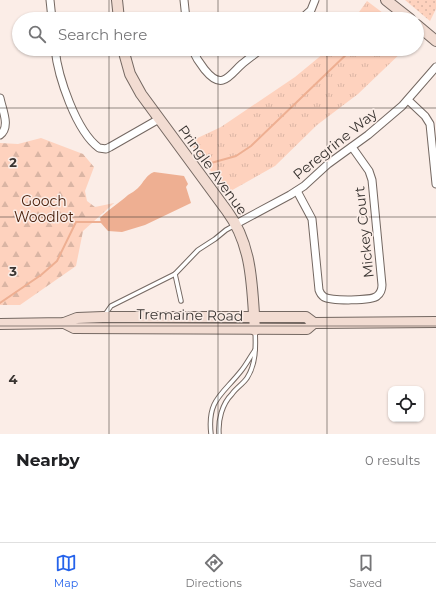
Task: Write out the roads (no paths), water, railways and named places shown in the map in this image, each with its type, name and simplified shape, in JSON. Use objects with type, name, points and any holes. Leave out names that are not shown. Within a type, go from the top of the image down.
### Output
[{"type":"main road","points":[[117,0],[118,12]]},
{"type":"main road","points":[[386,0],[401,12]]},
{"type":"main road","points":[[424,31],[436,41]]},
{"type":"main road","name":"Pringle Avenue","points":[[124,56],[132,79],[143,98],[236,224],[248,258],[255,330]]},
{"type":"main road","name":"Tremaine Road","points":[[0,324],[64,323],[78,318],[254,317],[306,317],[314,323],[436,322]]},
{"type":"main road","name":"Tremaine Road","points":[[64,323],[74,328],[255,330],[307,329],[314,323]]},
{"type":"street","points":[[50,0],[51,12]]},
{"type":"street","points":[[184,0],[185,12]]},
{"type":"street","points":[[309,12],[315,0]]},
{"type":"street","points":[[56,56],[60,76],[71,106],[85,130],[99,148],[110,147],[159,119]]},
{"type":"street","points":[[195,56],[210,76],[221,81],[226,79],[252,56]]},
{"type":"street","name":"Peregrine Way","points":[[236,224],[297,191],[328,164],[368,135],[408,100],[436,67]]},
{"type":"street","points":[[0,98],[6,127],[4,132],[0,135]]},
{"type":"street","points":[[408,100],[425,116],[430,124],[436,184]]},
{"type":"street","name":"Mickey Court","points":[[297,191],[312,219],[319,290],[321,294],[325,298],[330,299],[368,299],[376,297],[380,293],[382,285],[372,180],[369,171],[352,147]]},
{"type":"lane","points":[[103,318],[111,306],[175,274],[198,250],[236,224]]},
{"type":"lane","points":[[175,274],[181,301]]},
{"type":"lane","points":[[219,434],[218,426],[222,411],[230,395],[247,379],[253,366],[256,348],[255,330]]},
{"type":"lane","points":[[211,434],[210,413],[215,401],[240,372],[256,348]]},
{"type":"waterway","points":[[211,163],[236,156],[251,146],[345,56]]},
{"type":"waterway","points":[[0,303],[41,275],[57,261],[76,222],[103,222]]},
{"type":"park label","name":"Gooch Woodlot","points":[[44,210]]}]
